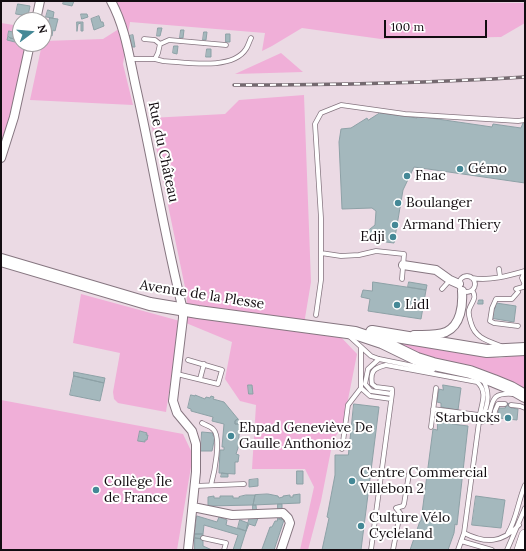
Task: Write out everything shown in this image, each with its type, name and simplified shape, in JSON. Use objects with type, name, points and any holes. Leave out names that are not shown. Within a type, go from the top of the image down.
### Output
[{"type":"main road","name":"Avenue de la Plesse","points":[[1,260],[150,304],[183,310],[349,332],[370,332],[487,351],[525,349]]},
{"type":"main road","name":"Avenue de la Plesse","points":[[349,332],[382,342],[417,359],[470,372],[511,388],[524,395]]},
{"type":"street","points":[[38,12],[40,1]]},
{"type":"street","name":"Rue du Château","points":[[111,1],[122,27],[183,310],[173,401],[177,413],[192,431],[196,444],[192,537],[188,550]]},
{"type":"street","points":[[1,158],[14,117],[28,52]]},
{"type":"street","points":[[386,335],[435,335],[446,332],[454,326],[462,307],[460,287],[436,270],[403,265]]},
{"type":"street","points":[[193,507],[232,515],[283,513],[290,522],[282,550]]},
{"type":"street","points":[[520,550],[522,530]]},
{"type":"lane","points":[[129,60],[155,59],[163,61],[216,64],[227,63],[246,50],[251,38]]},
{"type":"lane","points":[[144,39],[156,40],[160,44]]},
{"type":"lane","points":[[160,44],[169,40],[226,45]]},
{"type":"lane","points":[[155,59],[160,44]]},
{"type":"lane","points":[[316,315],[321,280],[321,218],[315,124],[321,113],[341,105],[405,114],[518,121],[525,120]]},
{"type":"lane","points":[[321,253],[341,256],[359,255],[376,251],[404,254],[402,279]]},
{"type":"lane","points":[[499,269],[500,277]]},
{"type":"lane","points":[[480,279],[472,290],[467,292],[460,287],[460,279],[465,276],[480,279],[500,277],[525,271]]},
{"type":"lane","points":[[518,326],[494,323],[490,320],[492,308],[496,299],[512,299],[517,290],[525,285],[522,278],[525,271]]},
{"type":"lane","points":[[511,275],[522,278]]},
{"type":"lane","points":[[472,278],[475,285]]},
{"type":"lane","points":[[442,289],[450,280]]},
{"type":"lane","points":[[472,290],[475,300],[470,310],[469,317],[472,328],[479,338],[511,350]]},
{"type":"lane","points":[[349,332],[361,348],[371,356],[379,359],[419,368],[480,376],[486,385],[488,395],[486,409],[479,422]]},
{"type":"lane","points":[[342,449],[348,405],[362,388],[361,348]]},
{"type":"lane","points":[[379,359],[368,369],[365,384],[371,391],[392,394]]},
{"type":"lane","points":[[177,374],[218,384],[222,370],[188,360]]},
{"type":"lane","points":[[200,379],[204,364]]},
{"type":"lane","points":[[392,394],[372,384],[372,372],[377,367],[386,365],[477,382],[482,388],[484,393],[479,415],[464,533],[458,550]]},
{"type":"lane","points":[[362,388],[370,396],[392,394]]},
{"type":"lane","points":[[430,427],[436,388]]},
{"type":"lane","points":[[371,550],[392,394]]},
{"type":"lane","points":[[479,422],[486,421],[489,416],[492,400],[497,396],[503,394],[524,395]]},
{"type":"lane","points":[[492,422],[494,420],[495,411],[498,404],[505,404]]},
{"type":"lane","points":[[511,405],[525,408]]},
{"type":"lane","points":[[433,409],[479,415]]},
{"type":"lane","points":[[202,423],[214,429],[217,436],[215,470],[212,485]]},
{"type":"lane","points":[[393,550],[400,513],[396,508],[403,506],[404,504],[409,474]]},
{"type":"lane","points":[[195,486],[244,484]]},
{"type":"lane","points":[[508,535],[525,485]]},
{"type":"lane","points":[[507,550],[522,530],[525,508]]},
{"type":"lane","points":[[464,533],[484,540],[492,541],[501,539],[522,530]]},
{"type":"lane","points":[[203,538],[226,543],[224,550]]},
{"type":"lane","points":[[461,541],[492,550]]},
{"type":"shaded area","points":[[111,1],[525,3],[525,23],[501,37],[381,39],[302,28],[262,51],[265,33],[130,22],[123,64],[133,105],[30,100],[40,52],[52,52],[52,41],[103,39],[122,27]]},
{"type":"shaded area","points":[[1,23],[12,25],[12,52],[25,52],[14,102],[1,146]]},
{"type":"shaded area","points":[[281,53],[303,72],[235,74]]},
{"type":"shaded area","points":[[304,95],[311,282],[305,318],[307,329],[339,335],[357,354],[343,425],[333,440],[321,501],[308,550],[300,550],[314,487],[305,469],[252,469],[256,405],[240,401],[225,379],[232,342],[186,323],[187,297],[150,118],[225,114],[239,100]]},
{"type":"shaded area","points":[[81,294],[180,321],[166,412],[118,403],[114,399],[113,392],[120,353],[73,343]]},
{"type":"shaded area","points":[[387,341],[500,358],[525,354],[525,389],[508,380],[426,359]]},
{"type":"shaded area","name":"Collège Île de France","points":[[1,400],[183,434],[193,455],[177,550],[1,550]]},
{"type":"building","points":[[64,1],[74,1],[72,6],[63,4]]},
{"type":"building","points":[[18,4],[30,6],[29,12],[16,12]]},
{"type":"building","points":[[48,10],[54,12],[53,18],[52,12],[47,12]]},
{"type":"building","points":[[81,14],[87,14],[88,17],[82,19]]},
{"type":"building","points":[[99,16],[104,26],[94,30],[91,19]]},
{"type":"building","points":[[52,18],[58,19],[55,31],[53,30],[52,36]]},
{"type":"building","points":[[77,22],[83,22],[83,31],[81,31],[81,23],[78,24],[77,31]]},
{"type":"building","points":[[158,28],[162,28],[160,36],[157,36]]},
{"type":"building","points":[[181,30],[184,30],[183,38],[180,38]]},
{"type":"building","points":[[9,31],[12,32],[12,38],[8,36]]},
{"type":"building","points":[[204,32],[207,32],[206,40],[203,40]]},
{"type":"building","points":[[226,34],[230,34],[230,42],[226,42]]},
{"type":"building","points":[[133,35],[135,47],[131,47],[129,36]]},
{"type":"building","points":[[8,36],[12,38],[12,41],[7,40]]},
{"type":"building","points":[[174,46],[178,46],[177,54],[173,53]]},
{"type":"building","points":[[207,49],[211,49],[211,57],[206,57]]},
{"type":"building","points":[[380,113],[417,118],[417,116],[492,127],[493,124],[521,128],[523,123],[525,123],[525,183],[414,167],[403,190],[394,243],[370,240],[365,233],[375,225],[376,211],[372,208],[342,209],[339,142],[341,129],[351,128],[367,118],[368,120]]},
{"type":"building","name":"Lidl","points":[[373,282],[426,290],[421,319],[368,311],[370,299],[361,297],[363,290],[372,291]]},
{"type":"building","points":[[409,282],[427,285],[426,290],[408,287]]},
{"type":"building","points":[[479,300],[483,300],[483,304],[478,304]]},
{"type":"building","points":[[496,303],[516,306],[514,322],[490,318],[492,308],[495,308]]},
{"type":"building","points":[[74,372],[105,378],[104,383],[74,376]]},
{"type":"building","points":[[74,376],[104,383],[100,401],[70,395]]},
{"type":"building","points":[[248,385],[252,385],[253,394],[249,394]]},
{"type":"building","points":[[443,385],[461,388],[458,410],[441,407],[441,403],[437,402],[439,389],[443,390]]},
{"type":"building","name":"Ehpad Geneviève De Gaulle Anthonioz","points":[[191,395],[205,399],[206,397],[210,398],[211,396],[214,397],[213,399],[224,402],[238,419],[235,421],[235,424],[240,424],[236,454],[239,455],[238,462],[235,462],[235,474],[219,473],[220,450],[224,450],[224,447],[222,447],[224,424],[212,421],[213,417],[191,411],[191,409],[188,408]]},
{"type":"building","points":[[505,403],[511,404],[511,408],[518,409],[517,420],[498,418],[499,408],[505,408]]},
{"type":"building","name":"Centre Commercial Villebon 2","points":[[354,404],[379,407],[361,550],[322,550],[329,518],[327,517],[335,475],[335,455],[348,455]]},
{"type":"building","name":"Centre Commercial Villebon 2","points":[[438,415],[452,416],[452,424],[468,426],[457,525],[455,524],[454,533],[448,550],[410,550],[421,521],[433,429],[437,430]]},
{"type":"building","points":[[238,419],[240,424],[235,424],[235,421]]},
{"type":"building","points":[[140,431],[147,433],[146,435],[148,435],[145,442],[138,441]]},
{"type":"building","points":[[202,432],[213,433],[213,436],[215,436],[212,451],[201,451]]},
{"type":"building","points":[[297,471],[303,471],[303,484],[297,484]]},
{"type":"building","points":[[222,473],[228,474],[228,477],[221,477]]},
{"type":"building","points":[[258,479],[258,486],[249,487],[249,480]]},
{"type":"building","points":[[268,494],[278,496],[279,498],[290,495],[290,497],[293,497],[293,495],[300,494],[300,503],[253,505],[255,495]]},
{"type":"building","points":[[246,495],[255,495],[253,505],[208,506],[208,497],[214,496],[214,498],[220,498],[220,496],[233,496],[233,498],[239,498]]},
{"type":"building","points":[[476,496],[505,500],[501,528],[472,525]]},
{"type":"building","points":[[278,504],[282,504],[282,520],[278,519]]},
{"type":"building","points":[[253,505],[256,505],[257,517],[253,516]]},
{"type":"building","points":[[197,516],[217,522],[219,517],[227,520],[226,525],[246,531],[240,550],[233,550],[238,535],[204,525],[203,534],[195,534]]},
{"type":"building","points":[[250,516],[258,518],[255,526],[249,524],[246,531]]},
{"type":"building","points":[[278,518],[284,520],[274,550],[261,550],[270,527],[272,527]]},
{"type":"building","points":[[240,520],[248,523],[246,531],[238,528]]},
{"type":"building","points":[[195,534],[203,534],[203,539],[195,538]]},
{"type":"building","points":[[195,538],[203,539],[203,546],[212,550],[195,550]]},
{"type":"railway","points":[[234,85],[380,83],[525,77]]},
{"type":"place","name":"Gémo","points":[[460,169]]},
{"type":"place","name":"Fnac","points":[[407,176]]},
{"type":"place","name":"Boulanger","points":[[398,203]]},
{"type":"place","name":"Armand Thiery","points":[[395,225]]},
{"type":"place","name":"Edji","points":[[393,237]]},
{"type":"place","name":"Lidl","points":[[397,305]]},
{"type":"place","name":"Starbucks","points":[[508,418]]},
{"type":"place","name":"Ehpad Geneviève De Gaulle Anthonioz","points":[[231,436]]},
{"type":"place","name":"Centre Commercial Villebon 2","points":[[352,481]]},
{"type":"place","name":"Collège Île de France","points":[[96,490]]},
{"type":"place","name":"Culture Vélo Cycleland","points":[[361,526]]}]
